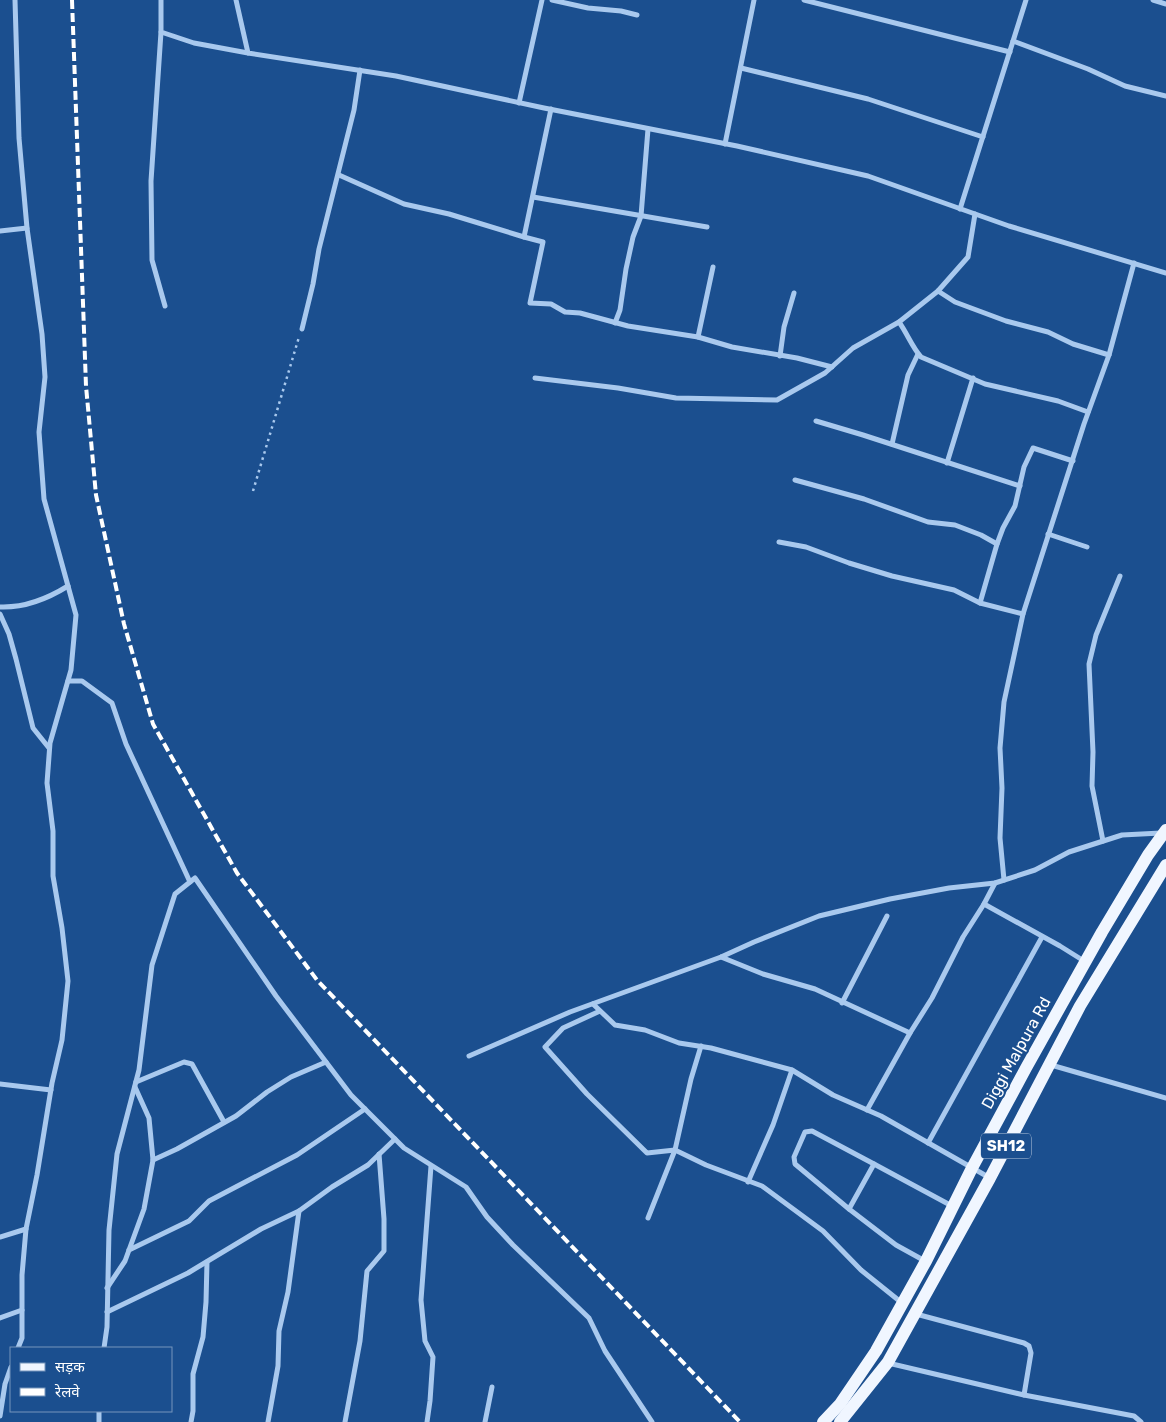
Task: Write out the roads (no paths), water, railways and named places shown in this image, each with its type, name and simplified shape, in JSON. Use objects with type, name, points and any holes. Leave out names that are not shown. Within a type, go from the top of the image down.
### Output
[{"type":"main road","name":"Diggi Malpura Rd","points":[[823,1422],[840,1404],[876,1352],[927,1258],[972,1168],[1085,962],[1148,855],[1165,832]]},
{"type":"main road","name":"Diggi Malpura Rd","points":[[840,1422],[888,1362],[990,1178],[1049,1064],[1097,978],[1166,866]]},
{"type":"main road","points":[[861,1373],[874,1381]]},
{"type":"street","points":[[15,0],[19,138],[27,228],[45,377],[39,432],[44,499],[76,615],[71,670],[50,748],[47,783],[53,831],[53,876],[62,928],[68,981],[62,1040],[26,1229],[22,1275],[22,1338],[18,1347]]},
{"type":"street","points":[[161,0],[161,32],[151,181],[152,260],[165,306]]},
{"type":"street","points":[[236,0],[248,53]]},
{"type":"street","points":[[519,102],[542,0]]},
{"type":"street","points":[[552,0],[588,8],[621,11],[637,15]]},
{"type":"street","points":[[725,144],[754,0]]},
{"type":"street","points":[[804,0],[1010,52]]},
{"type":"street","points":[[960,209],[1026,0]]},
{"type":"street","points":[[1153,0],[1166,4]]},
{"type":"street","points":[[161,32],[194,43],[396,76],[725,144],[868,176],[1009,226],[1166,273]]},
{"type":"street","points":[[1013,40],[1088,69],[1125,86],[1166,96]]},
{"type":"street","points":[[741,68],[868,99],[983,137]]},
{"type":"street","points":[[302,329],[319,249],[354,110],[360,70]]},
{"type":"street","points":[[524,237],[534,197],[551,109]]},
{"type":"street","points":[[615,323],[620,310],[633,237],[641,216],[648,128]]},
{"type":"street","points":[[339,175],[404,204],[449,214],[543,242],[530,303],[551,304],[565,312],[615,323],[698,337],[732,347],[832,366]]},
{"type":"street","points":[[534,197],[707,227]]},
{"type":"street","points":[[535,378],[618,388],[676,398],[777,400],[825,374],[853,348],[899,322],[938,291],[968,257],[975,214]]},
{"type":"street","points":[[0,231],[27,228]]},
{"type":"street","points":[[1004,880],[1000,838],[1002,788],[1000,748],[1004,702],[1023,614],[1088,412],[1109,355],[1134,263]]},
{"type":"street","points":[[698,337],[713,267]]},
{"type":"street","points":[[938,291],[955,302],[1006,321],[1048,332],[1073,344],[1109,355]]},
{"type":"street","points":[[780,356],[784,327],[794,293]]},
{"type":"street","points":[[899,322],[921,357],[985,384],[1058,401],[1088,412]]},
{"type":"street","points":[[892,444],[908,375],[918,354]]},
{"type":"street","points":[[947,463],[973,378]]},
{"type":"street","points":[[816,421],[1020,486]]},
{"type":"street","points":[[980,603],[997,544],[1015,506],[1024,466],[1033,448],[1073,461]]},
{"type":"street","points":[[794,480],[855,496],[928,522],[955,526],[980,535],[997,544]]},
{"type":"street","points":[[1048,534],[1087,547]]},
{"type":"street","points":[[779,542],[806,547],[892,576],[954,590],[980,603],[1023,614]]},
{"type":"street","points":[[1102,841],[1092,786],[1093,752],[1089,664],[1096,634],[1120,576]]},
{"type":"street","points":[[0,607],[15,608],[36,603],[68,586]]},
{"type":"street","points":[[0,614],[9,634],[33,728],[50,748]]},
{"type":"street","points":[[68,681],[82,681],[112,703],[126,744],[190,882]]},
{"type":"street","points":[[468,1056],[570,1012],[678,971],[721,957],[819,916],[930,892],[995,883],[1035,870],[1069,852],[1122,835],[1165,832]]},
{"type":"street","points":[[104,1347],[109,1230],[117,1154],[139,1070],[152,965],[175,894],[195,878],[276,996],[351,1095],[404,1148],[466,1187],[487,1217],[589,1318],[605,1351],[652,1422]]},
{"type":"street","points":[[867,1110],[932,998],[963,937],[995,883]]},
{"type":"street","points":[[984,904],[1085,962]]},
{"type":"street","points":[[842,1003],[887,916]]},
{"type":"street","points":[[928,1143],[1042,937]]},
{"type":"street","points":[[721,957],[763,974],[815,989],[910,1033]]},
{"type":"street","points":[[592,1004],[615,1025],[645,1030],[679,1043],[701,1046],[792,1070],[833,1094],[881,1116],[990,1178]]},
{"type":"street","points":[[600,1011],[564,1028],[545,1047],[587,1094],[646,1153],[675,1150],[706,1165],[762,1186],[823,1231],[860,1270],[902,1303]]},
{"type":"street","points":[[648,1218],[675,1150],[691,1079],[701,1046]]},
{"type":"street","points":[[136,1084],[184,1062],[189,1062],[192,1064],[224,1122]]},
{"type":"street","points":[[153,1160],[177,1149],[236,1116],[267,1092],[291,1077],[326,1062]]},
{"type":"street","points":[[1049,1064],[1166,1098]]},
{"type":"street","points":[[748,1182],[773,1125],[792,1070]]},
{"type":"street","points":[[0,1084],[51,1090]]},
{"type":"street","points":[[107,1288],[125,1261],[144,1209],[153,1160],[149,1118],[136,1084]]},
{"type":"street","points":[[129,1250],[189,1221],[209,1202],[297,1155],[365,1109]]},
{"type":"street","points":[[927,1258],[896,1245],[795,1164],[794,1157],[805,1132],[812,1131],[952,1206]]},
{"type":"street","points":[[107,1312],[207,1262],[261,1229],[299,1211],[332,1187],[368,1165],[395,1139]]},
{"type":"street","points":[[345,1422],[360,1341],[367,1271],[384,1251],[384,1219],[379,1154]]},
{"type":"street","points":[[849,1209],[874,1164]]},
{"type":"street","points":[[427,1422],[433,1357],[425,1341],[421,1300],[431,1166]]},
{"type":"street","points":[[268,1422],[278,1366],[279,1331],[288,1292],[299,1211]]},
{"type":"street","points":[[0,1237],[26,1229]]},
{"type":"street","points":[[191,1422],[193,1411],[193,1374],[203,1337],[207,1262]]},
{"type":"street","points":[[0,1318],[22,1310]]},
{"type":"street","points":[[915,1314],[972,1328],[1029,1346],[1031,1353],[1024,1395]]},
{"type":"street","points":[[888,1362],[1024,1395],[1134,1416],[1140,1422]]},
{"type":"street","points":[[0,1416],[5,1384],[10,1370]]},
{"type":"street","points":[[485,1422],[492,1387]]},
{"type":"railway","points":[[72,0],[86,386],[96,495],[124,624],[153,724],[237,873],[317,980],[740,1422]]}]
